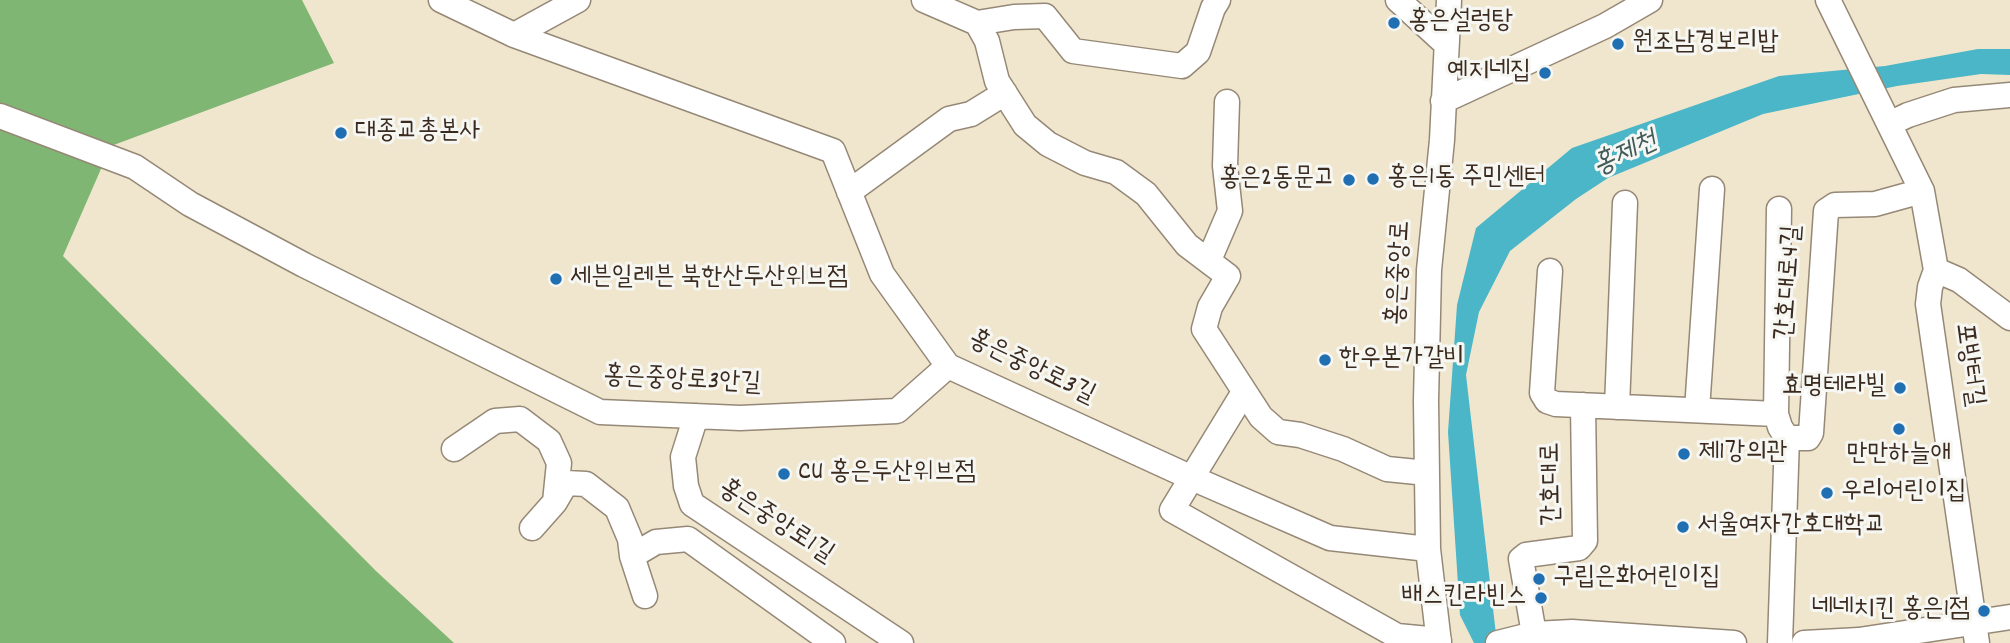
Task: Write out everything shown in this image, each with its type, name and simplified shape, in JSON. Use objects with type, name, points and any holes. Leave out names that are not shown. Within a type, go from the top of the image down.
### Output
[{"type":"street","name":"홍은중앙로3길","points":[[441,0],[514,35],[833,151],[882,274],[948,366],[1192,478]]},
{"type":"street","points":[[514,35],[578,0]]},
{"type":"street","points":[[924,0],[964,12],[1014,17],[1045,16],[1073,51],[1182,66],[1198,52],[1218,0]]},
{"type":"street","points":[[1398,0],[1446,44]]},
{"type":"street","name":"홍은중앙로","points":[[1439,641],[1428,549],[1429,270],[1442,140],[1449,0]]},
{"type":"street","points":[[1443,101],[1605,26],[1650,0]]},
{"type":"street","name":"포방터길","points":[[1828,0],[1922,191],[1936,270],[1928,304],[1975,633]]},
{"type":"street","points":[[964,12],[987,41],[997,81],[1025,125],[1048,144],[1085,163],[1116,172],[1136,186],[1146,194],[1187,245],[1228,276],[1210,307],[1204,329],[1261,417],[1278,432],[1300,435],[1343,449],[1387,469],[1427,473]]},
{"type":"street","points":[[849,192],[949,119],[971,114],[1005,93]]},
{"type":"street","points":[[1886,116],[1908,115],[1954,100],[2010,95]]},
{"type":"street","points":[[1209,260],[1230,211],[1225,166],[1227,102]]},
{"type":"street","name":"홍은중앙로3안길","points":[[0,117],[135,167],[190,204],[304,265],[600,412],[740,418],[897,411],[948,366]]},
{"type":"street","points":[[1697,410],[1712,189]]},
{"type":"street","name":"간호대로4길","points":[[1787,438],[1808,438],[1811,433],[1827,209],[1835,205],[1875,204],[1922,191]]},
{"type":"street","points":[[1617,407],[1625,203]]},
{"type":"street","name":"간호대로4길","points":[[1779,209],[1776,414],[1787,438],[1780,643]]},
{"type":"street","points":[[1936,270],[1959,280],[2010,318]]},
{"type":"street","points":[[1550,271],[1542,393],[1551,403],[1776,414]]},
{"type":"street","points":[[1244,391],[1172,510],[1397,639],[1439,641]]},
{"type":"street","name":"간호대로","points":[[1532,634],[1521,559],[1526,555],[1579,548],[1585,541],[1583,405]]},
{"type":"street","name":"홍은중앙로1길","points":[[696,416],[683,457],[686,486],[701,523],[901,643]]},
{"type":"street","points":[[454,450],[495,421],[520,419],[549,442],[558,463],[555,502]]},
{"type":"street","points":[[1192,478],[1330,538],[1428,549]]},
{"type":"street","points":[[532,528],[555,502],[566,484],[586,484],[617,508],[630,539],[632,556],[645,596]]},
{"type":"street","points":[[632,556],[656,542],[688,539],[833,643]]},
{"type":"street","points":[[1804,643],[1860,642],[1975,633],[2010,617]]},
{"type":"street","points":[[1498,643],[1532,634],[1572,632],[1721,643]]},
{"type":"green space","points":[[0,0],[302,0],[334,63],[111,146],[63,256],[376,571],[454,643],[0,643]]},
{"type":"water","name":"홍제천","points":[[1978,49],[2010,49],[2010,75],[1981,74],[1897,86],[1763,114],[1608,178],[1576,199],[1510,251],[1479,312],[1466,375],[1497,643],[1474,643],[1460,615],[1448,432],[1457,305],[1476,228],[1572,148],[1779,76],[1885,66]]},
{"type":"place","name":"홍은설렁탕","points":[[1394,23]]},
{"type":"place","name":"원조남경보리밥","points":[[1618,44]]},
{"type":"place","name":"예지네집","points":[[1545,73]]},
{"type":"place","name":"대종교총본사","points":[[341,133]]},
{"type":"place","name":"홍은1동 주민센터","points":[[1373,179]]},
{"type":"place","name":"홍은2동문고","points":[[1349,180]]},
{"type":"place","name":"세븐일레븐 북한산두산위브점","points":[[556,279]]},
{"type":"place","name":"한우본가갈비","points":[[1325,360]]},
{"type":"place","name":"효명테라빌","points":[[1900,388]]},
{"type":"place","name":"만만하늘애","points":[[1899,429]]},
{"type":"place","name":"제1강의관","points":[[1684,454]]},
{"type":"place","name":"CU 홍은두산위브점","points":[[784,474]]},
{"type":"place","name":"우리어린이집","points":[[1827,493]]},
{"type":"place","name":"서울여자간호대학교","points":[[1683,527]]},
{"type":"place","name":"구립은화어린이집","points":[[1539,579]]},
{"type":"place","name":"배스킨라빈스","points":[[1541,598]]},
{"type":"place","name":"네네치킨 홍은1점","points":[[1984,611]]}]
